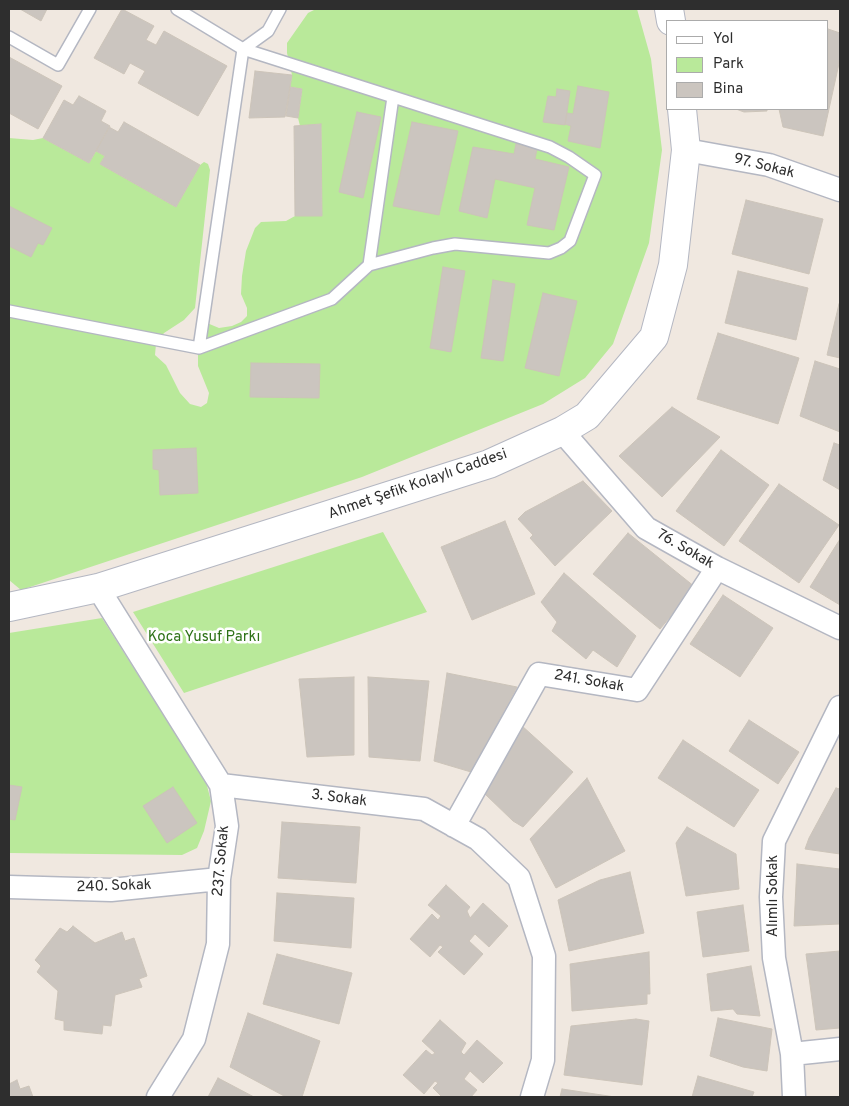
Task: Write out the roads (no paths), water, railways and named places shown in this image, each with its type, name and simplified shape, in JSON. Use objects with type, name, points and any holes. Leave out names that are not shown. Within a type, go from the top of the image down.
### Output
[{"type":"main road","name":"Ahmet Şefik Kolaylı Caddesi","points":[[9,607],[98,588],[489,464],[562,431],[587,416],[654,337],[673,264],[686,150],[682,110]]},
{"type":"street","name":"97. Sokak","points":[[686,150],[769,165],[840,190]]},
{"type":"street","name":"76. Sokak","points":[[562,431],[646,528],[717,568],[840,628]]},
{"type":"street","name":"241. Sokak","points":[[454,826],[539,674],[636,690],[717,568]]},
{"type":"street","name":"237. Sokak","points":[[98,588],[221,785],[227,826],[219,879],[218,944],[194,1040],[158,1097]]},
{"type":"street","name":"Alımlı Sokak","points":[[796,1096],[792,1054],[774,958],[772,897],[774,841],[840,708]]},
{"type":"street","name":"3. Sokak","points":[[221,785],[424,809],[478,839],[519,878],[544,956],[544,1060],[532,1097]]},
{"type":"street","name":"240. Sokak","points":[[9,887],[111,890],[219,879]]},
{"type":"street","points":[[792,1054],[840,1049]]},
{"type":"lane","points":[[9,38],[58,65],[90,9]]},
{"type":"lane","points":[[9,311],[199,348],[332,299],[370,264],[456,244],[549,254],[570,241],[595,175],[550,147],[243,49],[177,9]]},
{"type":"lane","points":[[199,348],[243,49],[268,31],[280,9]]},
{"type":"lane","points":[[370,264],[393,97]]},
{"type":"park label","name":"Koca Yusuf Parkı","points":[[204,638]]}]
